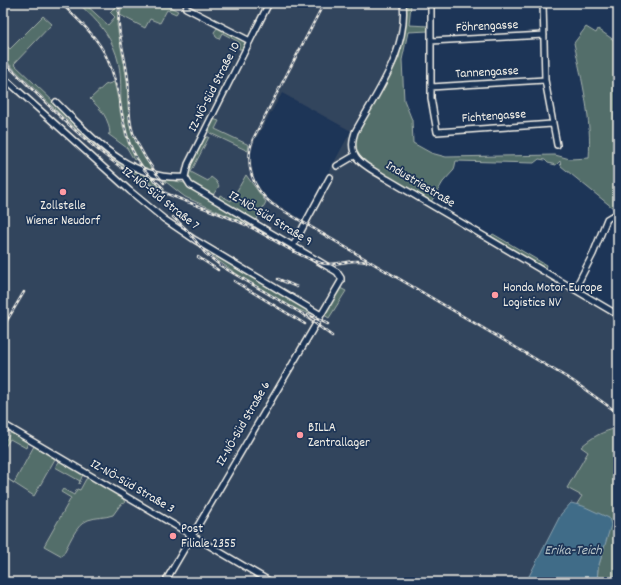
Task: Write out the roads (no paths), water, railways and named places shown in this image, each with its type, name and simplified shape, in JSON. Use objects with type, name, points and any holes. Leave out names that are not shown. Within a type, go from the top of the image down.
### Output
[{"type":"street","name":"IZ-NÖ-Süd Straße 10","points":[[186,179],[188,164],[269,3]]},
{"type":"street","points":[[337,166],[354,156],[352,140],[355,132],[398,51],[403,30],[403,3]]},
{"type":"street","points":[[431,3],[431,87]]},
{"type":"street","points":[[543,3],[545,80],[557,145]]},
{"type":"street","points":[[186,8],[250,41]]},
{"type":"street","name":"Föhrengasse","points":[[431,41],[544,35]]},
{"type":"street","name":"IZ-NÖ-Süd Straße 7","points":[[3,77],[134,195],[164,219],[195,240],[321,315]]},
{"type":"street","name":"Tannengasse","points":[[431,87],[545,80]]},
{"type":"street","name":"Fichtengasse","points":[[431,87],[437,132],[552,124]]},
{"type":"street","points":[[56,102],[105,148],[133,167],[158,176],[186,179]]},
{"type":"street","name":"Industriestraße","points":[[354,156],[360,162],[387,179],[618,315]]},
{"type":"street","points":[[293,246],[330,177]]},
{"type":"street","name":"IZ-NÖ-Süd Straße 9","points":[[186,179],[190,185],[337,272],[341,278]]},
{"type":"street","points":[[575,289],[595,251],[607,219],[612,216],[618,218]]},
{"type":"street","name":"IZ-NÖ-Süd Straße 6","points":[[166,582],[341,278]]},
{"type":"street","name":"IZ-NÖ-Süd Straße 3","points":[[3,424],[271,582]]},
{"type":"water","name":"Erika-Teich","points":[[571,503],[583,506],[609,518],[611,525],[598,568],[597,582],[526,582],[561,514]]},
{"type":"railway","points":[[61,3],[86,28],[102,48],[113,74],[124,126],[129,142],[136,158],[147,173],[163,188]]},
{"type":"railway","points":[[120,3],[119,22],[127,69],[131,127],[143,153],[164,183]]},
{"type":"railway","points":[[324,3],[253,139],[250,148],[250,166],[259,191],[272,204],[573,381],[618,413]]},
{"type":"railway","points":[[3,61],[84,138],[119,166],[150,186],[234,220],[311,260],[327,264],[355,261],[366,262]]},
{"type":"railway","points":[[173,217],[187,230],[205,253],[221,266],[301,313],[332,336]]},
{"type":"railway","points":[[198,257],[218,270]]},
{"type":"railway","points":[[278,279],[297,287]]},
{"type":"railway","points":[[234,281],[305,324]]},
{"type":"railway","points":[[3,327],[24,292]]},
{"type":"railway","points":[[308,315],[328,324]]},
{"type":"place","name":"Zollstelle Wiener Neudorf","points":[[63,192]]},
{"type":"place","name":"Honda Motor Europe Logistics NV","points":[[495,295]]},
{"type":"place","name":"BILLA Zentrallager","points":[[300,435]]},
{"type":"place","name":"Post Filiale 2355","points":[[173,536]]}]
